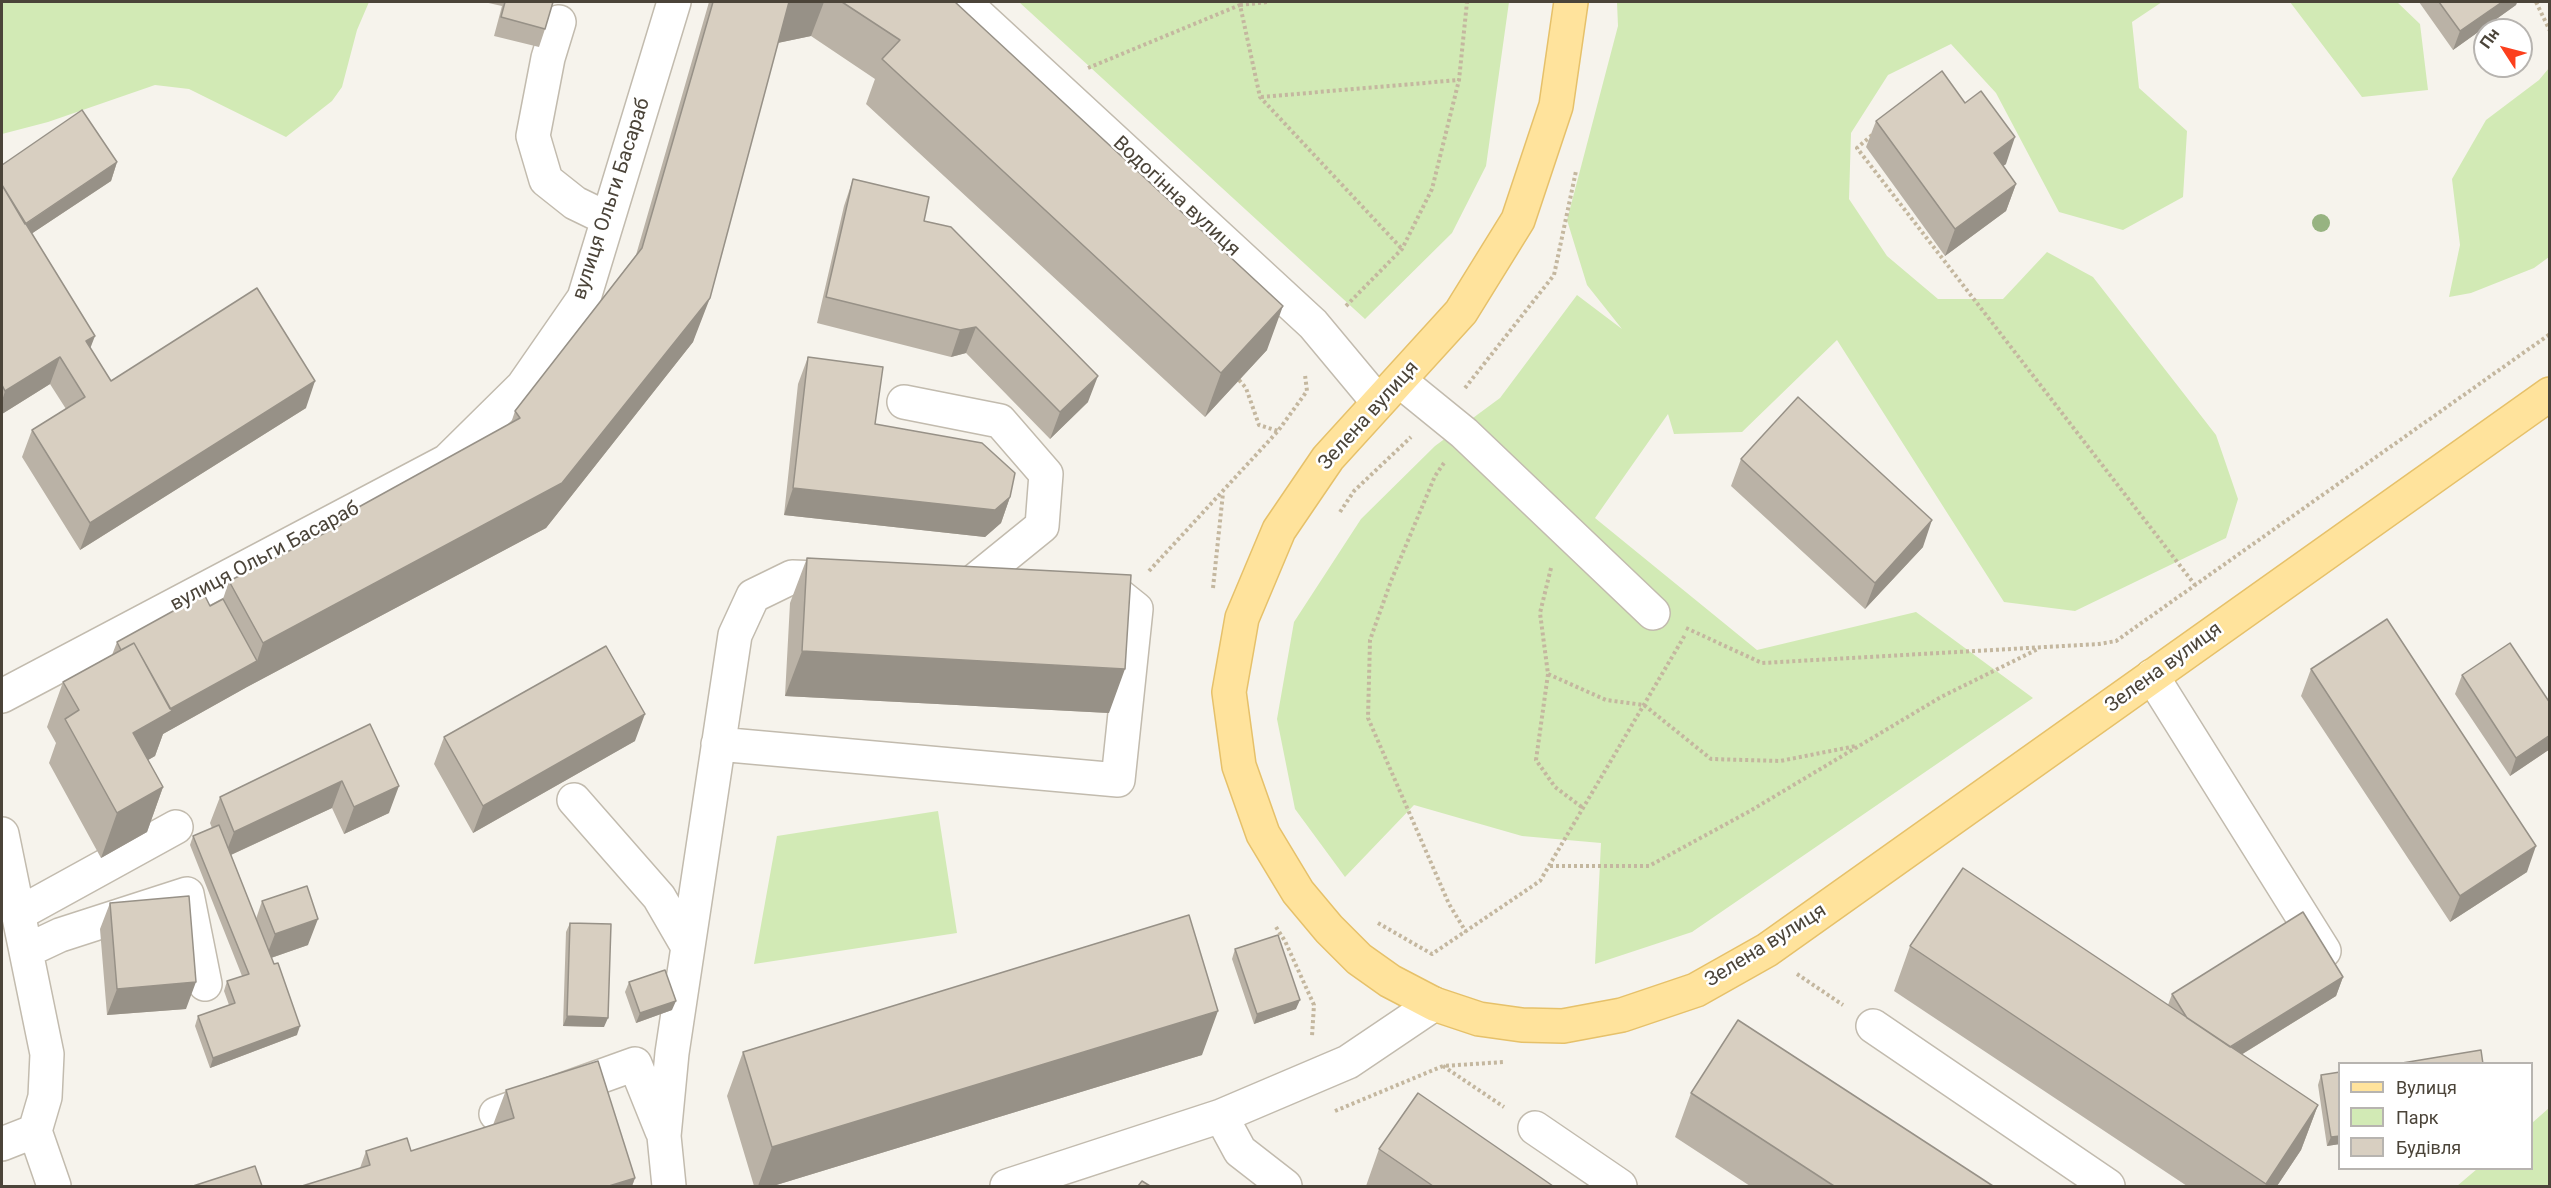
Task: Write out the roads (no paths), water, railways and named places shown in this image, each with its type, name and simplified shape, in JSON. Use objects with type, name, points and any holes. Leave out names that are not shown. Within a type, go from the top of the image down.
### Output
[{"type":"main road","name":"Зелена вулиця","points":[[1571,2],[1556,106],[1518,220],[1461,312],[1328,458],[1279,530],[1242,618],[1229,692],[1239,766],[1263,834],[1298,892],[1329,929],[1359,959],[1390,981],[1434,1005],[1479,1019],[1522,1025],[1563,1026],[1622,1015],[1696,990],[1767,950],[2550,393]]},
{"type":"street","name":"вулиця Ольги Басараб","points":[[2,696],[447,461],[523,386],[584,298],[674,2]]},
{"type":"street","name":"Водогінна вулиця","points":[[964,2],[1312,324],[1389,392],[1453,424],[1653,613]]},
{"type":"street","points":[[559,22],[548,58],[533,136],[546,180],[575,203],[608,219]]},
{"type":"street","points":[[904,402],[1000,421],[1046,474],[1042,526],[968,586]]},
{"type":"street","points":[[669,1186],[664,1136],[672,1053],[735,635],[753,596],[792,577],[874,581]]},
{"type":"street","points":[[933,584],[1014,588]]},
{"type":"street","points":[[718,744],[1118,780],[1136,609],[1116,593],[1059,590]]},
{"type":"street","points":[[2152,676],[2329,957]]},
{"type":"street","points":[[574,800],[659,897],[688,947]]},
{"type":"street","points":[[18,914],[176,827]]},
{"type":"street","points":[[2,834],[47,1054],[45,1097],[34,1131],[54,1186]]},
{"type":"street","points":[[26,951],[60,935],[187,894],[206,984]]},
{"type":"street","points":[[1009,1186],[1221,1116],[1348,1062],[1434,1005]]},
{"type":"street","points":[[1873,1026],[2108,1186]]},
{"type":"street","points":[[496,1114],[635,1064],[664,1136]]},
{"type":"street","points":[[1221,1116],[1240,1151],[1285,1186]]},
{"type":"street","points":[[1535,1128],[1620,1186]]},
{"type":"street","points":[[2,1144],[34,1131]]}]
